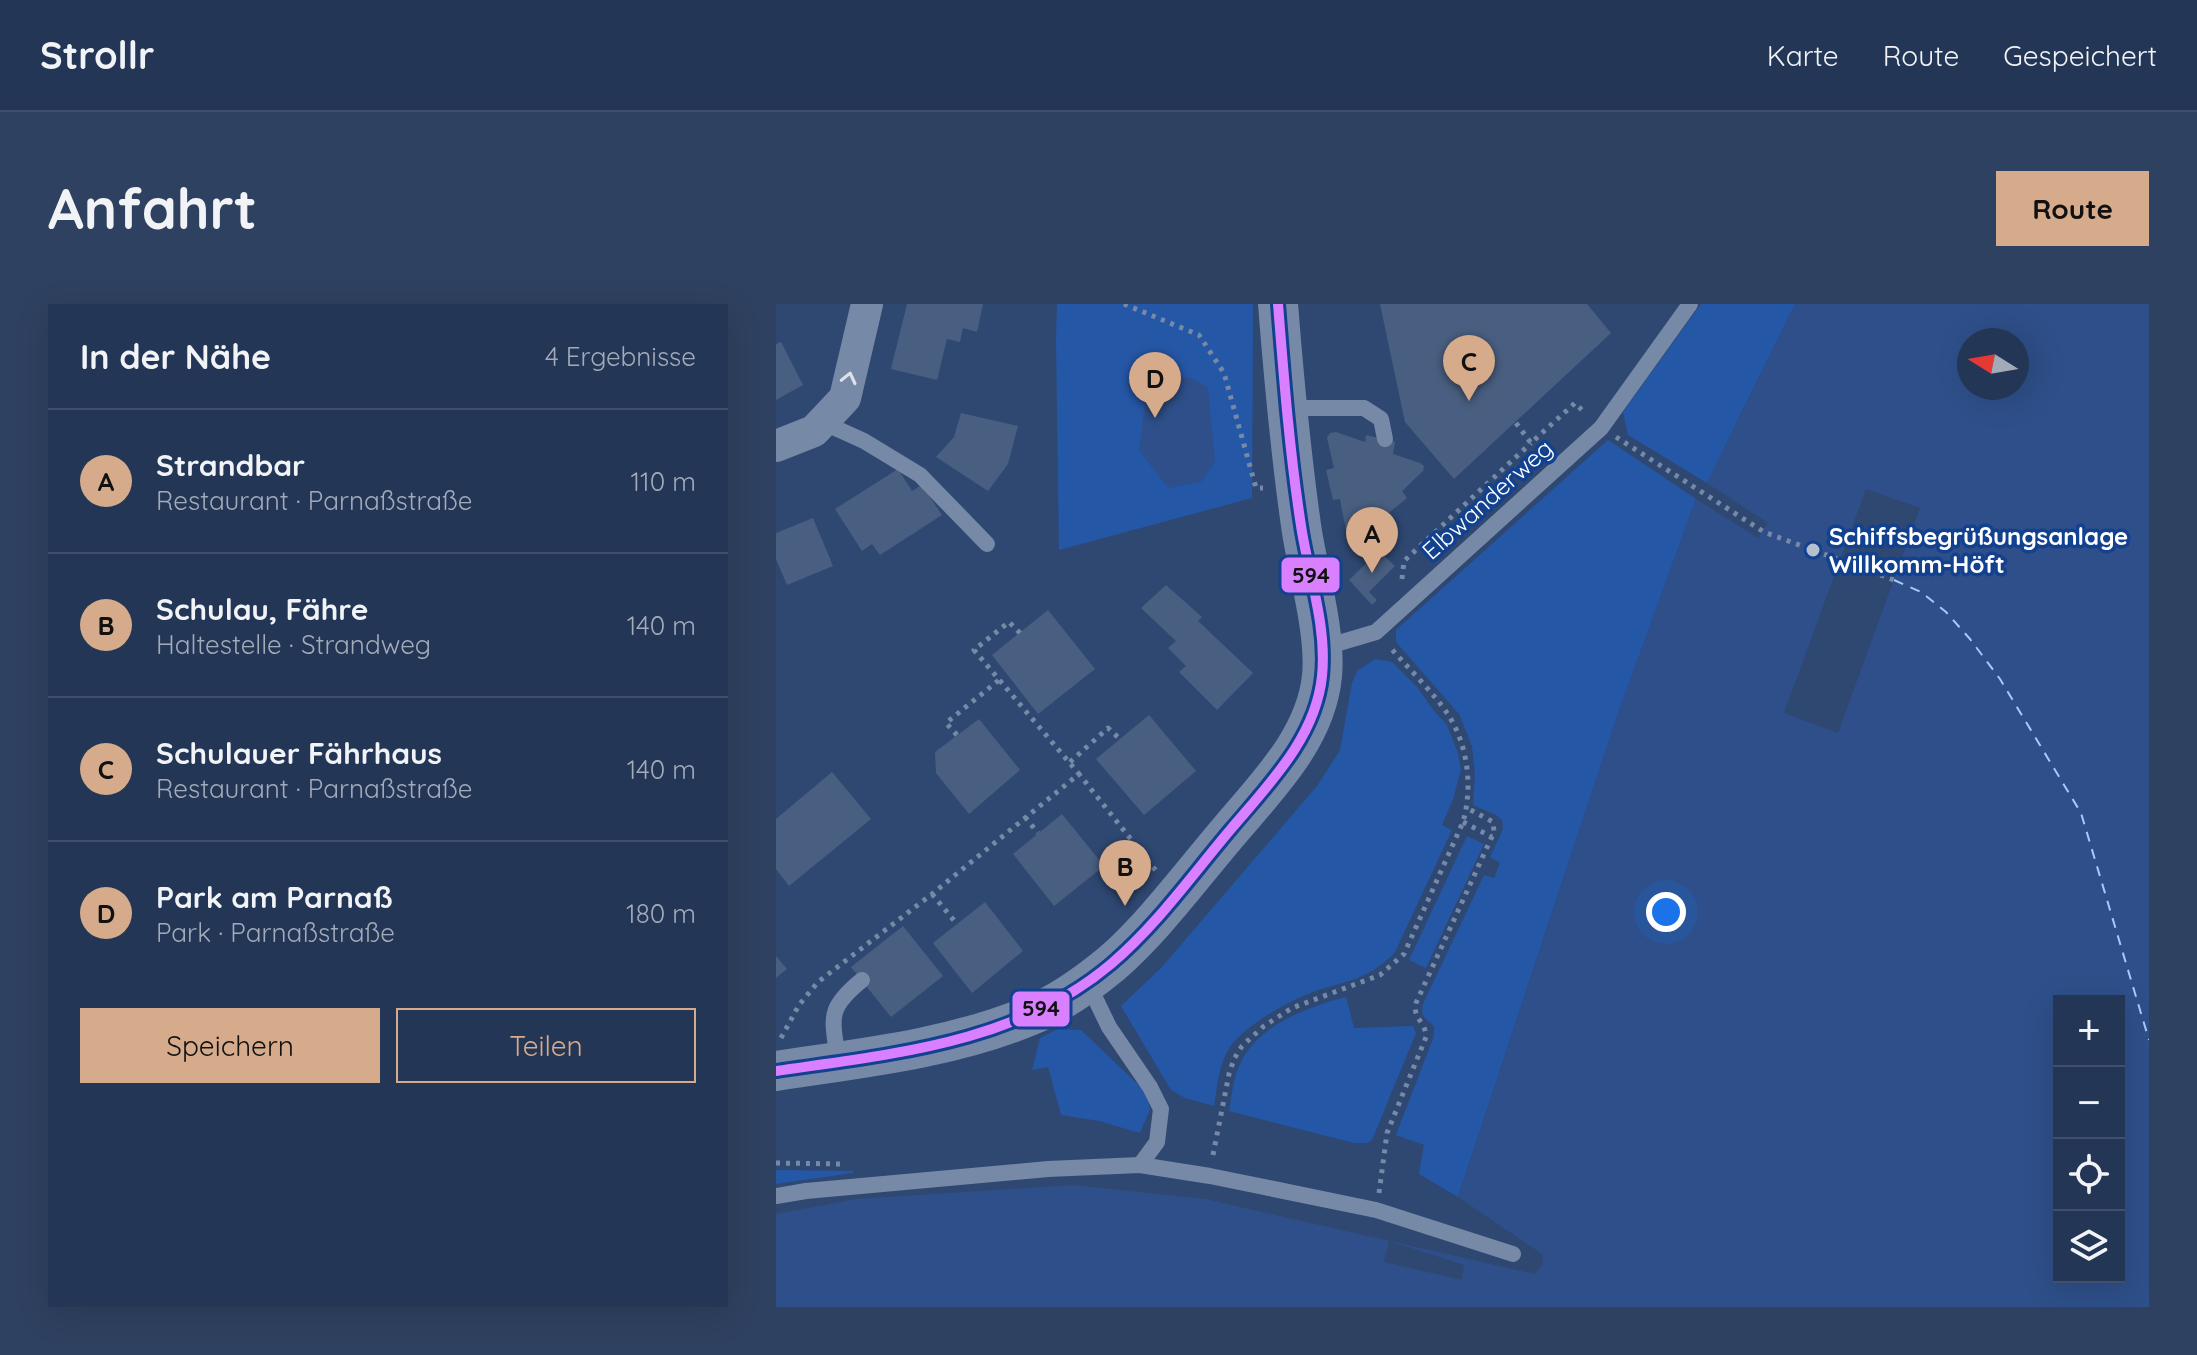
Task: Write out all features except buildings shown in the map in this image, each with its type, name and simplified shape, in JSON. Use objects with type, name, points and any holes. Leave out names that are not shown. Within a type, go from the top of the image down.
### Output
[{"type":"street","points":[[776,446],[814,431],[845,398],[867,304]]},
{"type":"street","points":[[778,1071],[888,1055],[992,1029],[1032,1015],[1081,986],[1112,963],[1285,765],[1312,719],[1322,677],[1322,648],[1296,490],[1278,304]]},
{"type":"lane","name":"Elbwanderweg","points":[[1322,648],[1376,632],[1601,428],[1690,304]]},
{"type":"lane","points":[[1287,408],[1364,408],[1381,419],[1385,439]]},
{"type":"lane","points":[[822,422],[864,441],[920,475],[987,544]]},
{"type":"lane","points":[[838,1062],[834,1015],[841,999],[862,980]]},
{"type":"lane","points":[[1081,986],[1096,1000],[1109,1027],[1150,1087],[1161,1109],[1157,1142],[1140,1165]]},
{"type":"lane","points":[[776,1196],[1048,1169],[1140,1165],[1376,1210],[1513,1254]]},
{"type":"path","points":[[1124,304],[1199,335],[1224,373],[1256,488],[1296,490]]},
{"type":"path","points":[[1398,612],[1404,561],[1575,403],[1581,409]]},
{"type":"path","points":[[1516,423],[1531,443]]},
{"type":"path","points":[[1601,428],[1764,532],[1894,580]]},
{"type":"path","points":[[1020,633],[1009,622],[974,650],[1070,762],[1147,863],[1177,892]]},
{"type":"path","points":[[1210,1176],[1229,1074],[1242,1046],[1264,1026],[1292,1008],[1380,975],[1404,954],[1463,822],[1467,808],[1468,768],[1460,739],[1447,713],[1376,632]]},
{"type":"path","points":[[957,735],[946,723],[999,680]]},
{"type":"path","points":[[1070,762],[1108,728],[1120,739]]},
{"type":"path","points":[[778,1071],[779,1042],[799,1005],[818,982],[1079,774]]},
{"type":"path","points":[[1376,1210],[1387,1133],[1426,1037],[1424,1025],[1416,1017],[1416,1003],[1494,832],[1493,822],[1467,808]]},
{"type":"path","points":[[1025,817],[1038,833]]},
{"type":"path","points":[[1463,822],[1492,837]]},
{"type":"path","points":[[932,894],[957,924]]},
{"type":"path","points":[[869,943],[873,949]]},
{"type":"shaded area","points":[[1057,304],[1253,304],[1252,498],[1059,550]]},
{"type":"shaded area","points":[[1701,304],[1795,304],[1707,483],[1628,435],[1623,412]]},
{"type":"shaded area","points":[[1795,304],[2149,304],[2149,1307],[776,1307],[776,1214],[857,1199],[1073,1185],[1205,1199],[1535,1274],[1543,1264],[1542,1254],[1458,1197],[1614,725],[1696,499],[1758,538],[1768,523],[1707,483]]},
{"type":"shaded area","points":[[1170,376],[1191,378],[1208,387],[1215,462],[1201,482],[1168,488],[1139,450],[1147,390]]},
{"type":"shaded area","points":[[1608,440],[1696,499],[1614,725],[1458,1197],[1419,1174],[1424,1145],[1396,1135],[1434,1036],[1434,1026],[1423,1014],[1423,1004],[1484,875],[1494,878],[1500,863],[1490,857],[1503,829],[1502,820],[1496,815],[1473,805],[1475,776],[1472,746],[1459,714],[1396,642],[1396,630]]},
{"type":"shaded area","points":[[1376,659],[1392,662],[1447,725],[1461,770],[1442,825],[1452,830],[1395,952],[1367,974],[1292,1001],[1246,1031],[1230,1047],[1223,1060],[1214,1106],[1185,1098],[1171,1090],[1121,1006],[1162,967],[1317,786],[1340,750],[1352,683],[1358,670]]},
{"type":"shaded area","points":[[1467,836],[1484,844],[1426,968],[1409,960]]},
{"type":"shaded area","points":[[1346,997],[1354,1028],[1413,1026],[1416,1033],[1372,1140],[1354,1143],[1229,1111],[1238,1068],[1260,1038],[1286,1019]]},
{"type":"shaded area","points":[[1058,1029],[1081,1030],[1146,1092],[1150,1109],[1140,1133],[1099,1121],[1061,1115],[1048,1067],[1032,1070],[1040,1038]]},
{"type":"shaded area","points":[[776,1170],[853,1171],[853,1173],[776,1184]]},
{"type":"pier","points":[[1866,489],[1920,508],[1838,733],[1784,713]]},
{"type":"pier","points":[[1389,1241],[1464,1265],[1462,1280],[1384,1262]]},
{"type":"ferry route","points":[[1894,580],[1921,592],[1946,612],[1970,639],[2000,679],[2081,813],[2149,1040]]},
{"type":"transit line","name":"594","points":[[776,1071],[908,1051],[952,1041],[1036,1012],[1075,991],[1111,964],[1144,933],[1260,795],[1301,739],[1318,698],[1323,658],[1320,622],[1294,475],[1278,304]]},
{"type":"place","name":"Schulauer Fährhaus","points":[[1469,401]]},
{"type":"place","name":"Park am Parnaß","points":[[1155,418]]},
{"type":"place","name":"Schiffsbegrüßungsanlage Willkomm-Höft","points":[[1813,550]]},
{"type":"place","name":"Strandbar","points":[[1372,573]]},
{"type":"place","name":"Schulau, Fähre","points":[[1125,906]]}]
